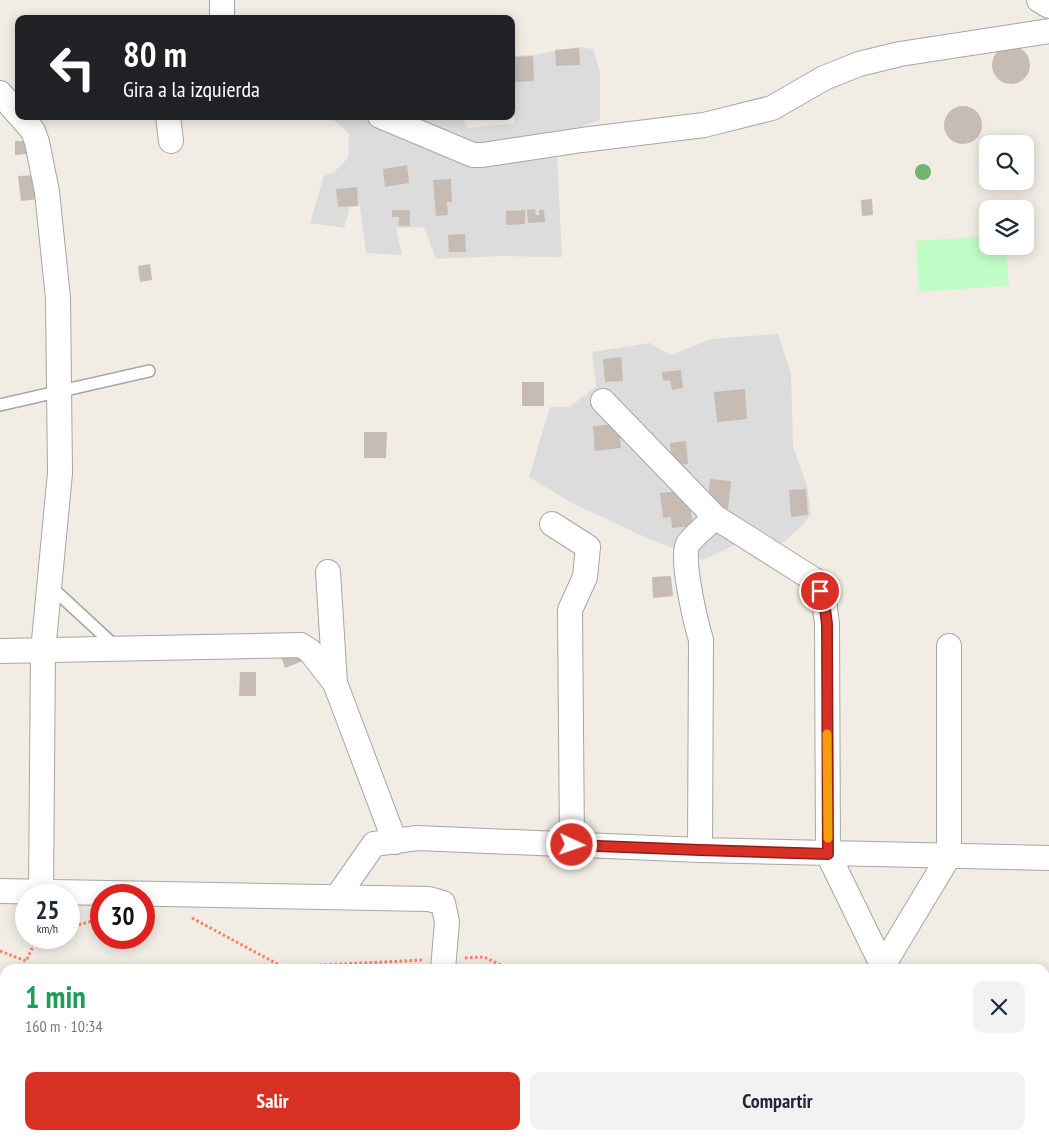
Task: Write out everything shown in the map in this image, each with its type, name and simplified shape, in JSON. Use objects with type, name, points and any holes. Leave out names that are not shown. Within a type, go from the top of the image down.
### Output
[{"type":"street","points":[[222,0],[222,15]]},
{"type":"street","points":[[1039,0],[1049,6]]},
{"type":"street","points":[[390,120],[473,155],[482,155],[704,125],[772,108],[824,78],[859,64],[900,54],[1049,31]]},
{"type":"street","points":[[0,93],[15,107]]},
{"type":"street","points":[[28,120],[37,142],[47,192],[58,298],[60,473],[43,651],[41,884]]},
{"type":"street","points":[[168,120],[171,141]]},
{"type":"street","points":[[603,401],[716,517],[816,581],[824,601],[827,624],[828,854],[881,964]]},
{"type":"street","points":[[700,850],[700,640],[685,558],[687,545],[716,517]]},
{"type":"street","points":[[552,524],[588,547],[586,577],[570,610],[572,845]]},
{"type":"street","points":[[328,572],[335,683],[395,842]]},
{"type":"street","points":[[0,651],[301,645],[310,651],[335,683]]},
{"type":"street","points":[[885,964],[949,856],[949,646]]},
{"type":"street","points":[[337,897],[374,844],[417,838],[700,850],[1049,858]]},
{"type":"street","points":[[0,891],[15,891]]},
{"type":"street","points":[[80,893],[429,899],[443,903],[447,922],[443,964]]},
{"type":"lane","points":[[0,405],[149,371]]},
{"type":"lane","points":[[50,586],[118,649]]},
{"type":"path","points":[[191,917],[277,964]]},
{"type":"path","points":[[0,951],[26,961],[32,949]]},
{"type":"path","points":[[443,964],[484,957],[499,964]]},
{"type":"shaded area","points":[[578,47],[593,49],[600,72],[600,120],[556,135],[562,257],[500,256],[436,259],[424,227],[396,228],[402,255],[366,253],[360,206],[350,207],[344,228],[310,223],[324,176],[334,172],[348,158],[349,134],[334,120],[463,120],[468,128],[514,123],[515,56],[533,55]]},
{"type":"shaded area","points":[[778,334],[791,374],[793,446],[807,486],[811,514],[803,525],[777,548],[739,543],[703,560],[649,539],[572,503],[529,477],[550,407],[569,407],[596,387],[592,352],[650,343],[671,355],[712,339]]},
{"type":"green space","points":[[979,237],[979,255],[1007,255],[1009,286],[919,292],[916,241]]},
{"type":"building","points":[[1011,46],[1024,52],[1030,65],[1024,78],[1011,84],[998,78],[992,65],[998,52]]},
{"type":"building","points":[[579,48],[580,65],[556,66],[555,50]]},
{"type":"building","points":[[533,56],[534,81],[515,82],[515,57]]},
{"type":"building","points":[[956,107],[970,107],[977,111],[981,118],[981,132],[977,139],[970,143],[956,143],[949,139],[945,132],[945,118],[949,111]]},
{"type":"building","points":[[15,141],[26,141],[27,154],[15,155]]},
{"type":"building","points":[[407,165],[409,183],[385,187],[383,169]]},
{"type":"building","points":[[36,175],[39,199],[21,201],[18,176]]},
{"type":"building","points":[[451,179],[452,202],[447,202],[448,215],[436,216],[433,180]]},
{"type":"building","points":[[357,187],[358,206],[338,207],[336,189]]},
{"type":"building","points":[[872,199],[873,215],[862,216],[861,200]]},
{"type":"building","points":[[535,209],[536,215],[539,215],[539,210],[544,210],[545,222],[528,223],[527,210]]},
{"type":"building","points":[[392,210],[410,210],[410,226],[399,226],[399,217],[392,217]]},
{"type":"building","points":[[525,210],[525,224],[506,225],[506,211]]},
{"type":"building","points":[[465,234],[466,252],[449,252],[448,235]]},
{"type":"building","points":[[150,264],[152,280],[140,282],[138,266]]},
{"type":"building","points":[[621,357],[623,381],[605,382],[603,359]]},
{"type":"building","points":[[681,370],[683,388],[672,390],[670,380],[663,381],[662,372]]},
{"type":"building","points":[[522,382],[544,382],[544,406],[522,406]]},
{"type":"building","points":[[745,389],[747,419],[717,422],[714,392]]},
{"type":"building","points":[[619,424],[621,448],[595,451],[593,426]]},
{"type":"building","points":[[364,432],[387,432],[386,458],[364,458]]},
{"type":"building","points":[[686,441],[688,464],[672,466],[670,443]]},
{"type":"building","points":[[710,479],[731,481],[728,509],[707,507]]},
{"type":"building","points":[[806,489],[808,515],[791,517],[789,490]]},
{"type":"building","points":[[688,490],[693,526],[672,528],[671,517],[663,518],[660,493]]},
{"type":"building","points":[[671,576],[673,596],[653,598],[652,577]]},
{"type":"building","points":[[298,650],[303,661],[285,668],[281,656]]},
{"type":"building","points":[[240,672],[256,672],[256,696],[239,696]]},
{"type":"slow traffic","points":[[827,734],[828,838]]},
{"type":"route","points":[[572,845],[828,854],[827,624],[824,601],[820,591]]}]
